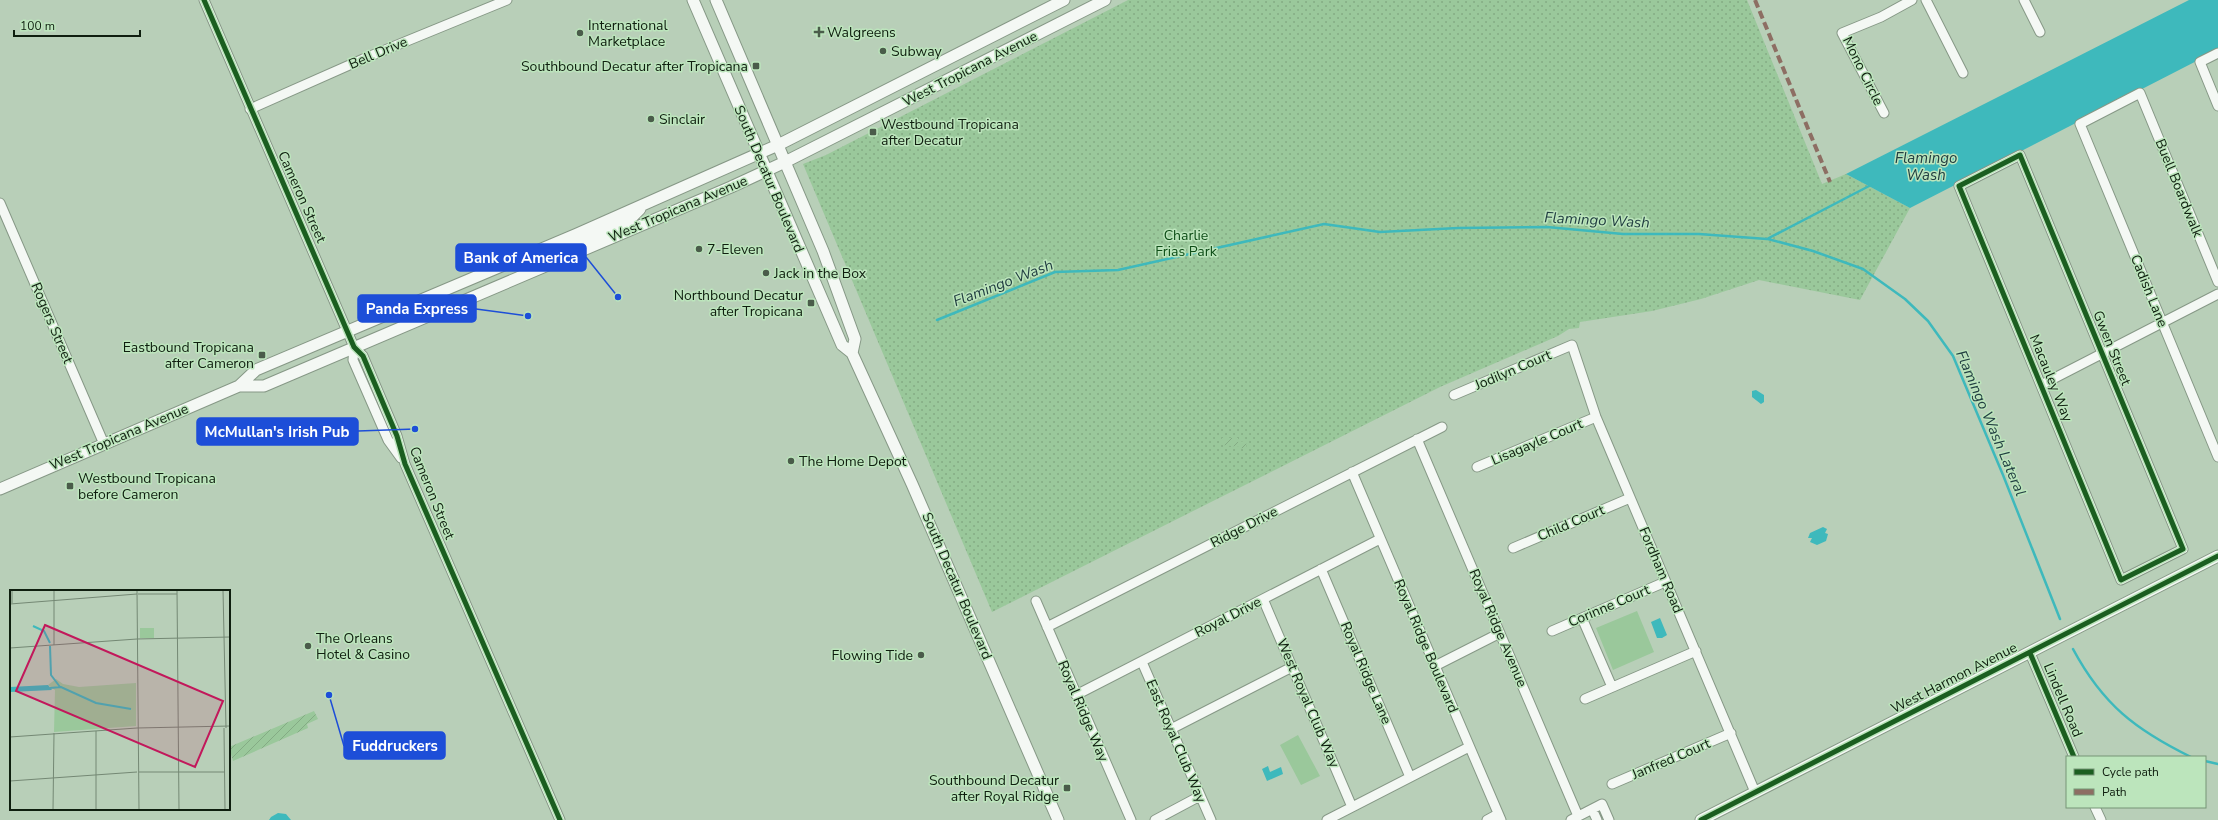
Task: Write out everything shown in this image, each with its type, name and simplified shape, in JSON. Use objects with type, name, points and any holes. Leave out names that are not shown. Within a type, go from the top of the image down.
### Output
[{"type":"main road","name":"South Decatur Boulevard","points":[[693,0],[758,154],[842,345],[852,353],[912,484],[1058,820]]},
{"type":"main road","name":"South Decatur Boulevard","points":[[716,0],[823,251],[856,339],[852,353]]},
{"type":"main road","name":"West Tropicana Avenue","points":[[0,489],[239,386],[256,370],[758,154],[1064,0]]},
{"type":"main road","name":"West Tropicana Avenue","points":[[239,386],[264,386],[766,172],[1105,0]]},
{"type":"main road","points":[[1025,20],[1033,37]]},
{"type":"main road","points":[[568,256],[571,247],[574,244],[629,220],[646,203]]},
{"type":"main road","name":"West Harmon Avenue","points":[[1701,820],[2218,556]]},
{"type":"street","name":"Cameron Street","points":[[204,0],[354,347],[364,356],[397,436],[405,464],[560,820]]},
{"type":"street","name":"Bell Drive","points":[[250,109],[362,60],[507,0]]},
{"type":"street","name":"Mono Circle","points":[[1884,113],[1842,33],[1881,17],[1912,0]]},
{"type":"street","points":[[1926,0],[1963,73]]},
{"type":"street","points":[[2024,0],[2040,32]]},
{"type":"street","points":[[2218,53],[2200,62],[2218,106]]},
{"type":"street","name":"Buell Boardwalk","points":[[2080,124],[2140,93],[2218,282]]},
{"type":"street","name":"Cadish Lane","points":[[2080,124],[2218,458]]},
{"type":"street","name":"Gwen Street","points":[[1959,186],[2020,154],[2183,549],[2121,580]]},
{"type":"street","name":"Macauley Way","points":[[1959,186],[2121,580]]},
{"type":"street","name":"Rogers Street","points":[[0,203],[104,444]]},
{"type":"street","points":[[2041,385],[2218,294]]},
{"type":"street","name":"Jodilyn Court","points":[[1454,395],[1572,345]]},
{"type":"street","name":"Fordham Road","points":[[1572,345],[1596,417],[1755,792]]},
{"type":"street","name":"Lisagayle Court","points":[[1477,467],[1596,417]]},
{"type":"street","name":"Ridge Drive","points":[[1047,628],[1442,427]]},
{"type":"street","name":"Royal Ridge Avenue","points":[[1417,439],[1500,633],[1575,818]]},
{"type":"street","name":"Royal Ridge Boulevard","points":[[1352,472],[1499,817]]},
{"type":"street","name":"Child Court","points":[[1512,548],[1630,498]]},
{"type":"street","name":"Royal Drive","points":[[1076,695],[1380,539]]},
{"type":"street","name":"Royal Ridge Lane","points":[[1321,569],[1410,777]]},
{"type":"street","name":"Corinne Court","points":[[1552,631],[1665,582]]},
{"type":"street","name":"West Royal Club Way","points":[[1263,599],[1352,807]]},
{"type":"street","name":"Royal Ridge Way","points":[[1036,601],[1131,820]]},
{"type":"street","points":[[1582,618],[1612,687]]},
{"type":"street","points":[[1435,666],[1500,633]]},
{"type":"street","points":[[1585,699],[1696,651]]},
{"type":"street","name":"Lindell Road","points":[[2030,653],[2074,756]]},
{"type":"street","name":"East Royal Club Way","points":[[1142,662],[1210,820]]},
{"type":"street","points":[[1171,729],[1292,667]]},
{"type":"street","name":"Janfred Court","points":[[1612,784],[1731,733]]},
{"type":"street","points":[[1327,820],[1469,747]]},
{"type":"street","points":[[1155,820],[1200,796]]},
{"type":"street","points":[[1575,818],[1602,804],[1609,820]]},
{"type":"street","points":[[2095,808],[2101,820]]},
{"type":"street","points":[[1592,809],[1597,820]]},
{"type":"street","points":[[1487,820],[1499,817]]},
{"type":"green space","name":"Charlie Frias Park","points":[[1128,0],[1747,0],[1822,184],[1846,174],[1910,208],[1860,300],[1759,280],[1701,299],[1652,311],[1580,322],[1579,328],[1569,329],[1558,336],[1440,387],[992,612],[803,164],[826,155]]},
{"type":"green space","points":[[1222,438],[1238,438],[1238,442],[1246,441],[1247,452],[1240,447],[1223,445]]},
{"type":"green space","points":[[1637,611],[1654,652],[1613,670],[1596,628]]},
{"type":"green space","points":[[314,711],[318,719],[307,724],[308,728],[233,761],[230,747]]},
{"type":"green space","points":[[1298,735],[1320,776],[1301,785],[1280,745]]},
{"type":"water","name":"Flamingo Wash","points":[[2189,0],[2218,0],[2218,50],[1910,208],[1846,174]]},
{"type":"water","points":[[1756,390],[1764,395],[1764,402],[1761,404],[1752,397],[1752,391]]},
{"type":"water","points":[[1823,527],[1827,529],[1825,533],[1828,534],[1826,541],[1817,545],[1810,542],[1812,538],[1808,538],[1810,533]]},
{"type":"water","points":[[1660,618],[1667,635],[1662,638],[1657,638],[1651,622]]},
{"type":"water","points":[[1268,766],[1270,772],[1281,767],[1283,774],[1267,781],[1262,769]]},
{"type":"water","points":[[278,813],[286,814],[291,820],[269,820]]},
{"type":"waterway","name":"Flamingo Wash","points":[[937,320],[1055,272],[1118,270],[1324,224],[1380,232],[1458,228],[1547,227],[1623,234],[1699,234],[1767,239],[1871,185]]},
{"type":"waterway","name":"Flamingo Wash Lateral","points":[[1768,239],[1813,251],[1863,269],[1905,299],[1928,321],[1953,356],[2003,475],[2060,619]]},
{"type":"waterway","name":"Flamingo Wash Lateral","points":[[2073,649],[2084,669],[2096,686],[2123,714],[2137,726],[2154,737],[2189,756]]},
{"type":"waterway","name":"Flamingo Wash Lateral","points":[[2206,761],[2218,764]]},
{"type":"marked path","points":[[1755,0],[1830,182]]},
{"type":"cycle path","points":[[204,0],[354,347],[363,356],[397,436],[405,464],[560,820]]},
{"type":"cycle path","points":[[2020,155],[2183,549],[2121,580],[1959,186],[2020,155]]},
{"type":"cycle path","points":[[1701,820],[2218,556]]},
{"type":"cycle path","points":[[2030,653],[2074,756]]},
{"type":"place","name":"Walgreens","points":[[819,32]]},
{"type":"place","name":"International Marketplace","points":[[580,33]]},
{"type":"place","name":"Subway","points":[[883,51]]},
{"type":"place","name":"Southbound Decatur after Tropicana","points":[[756,66]]},
{"type":"place","name":"Sinclair","points":[[651,119]]},
{"type":"place","name":"Westbound Tropicana after Decatur","points":[[873,132]]},
{"type":"place","name":"7-Eleven","points":[[699,249]]},
{"type":"place","name":"Jack in the Box","points":[[766,273]]},
{"type":"place","name":"Bank of America","points":[[618,297]]},
{"type":"place","name":"Northbound Decatur after Tropicana","points":[[811,303]]},
{"type":"place","name":"Panda Express","points":[[528,316]]},
{"type":"place","name":"Eastbound Tropicana after Cameron","points":[[262,355]]},
{"type":"place","name":"McMullan's Irish Pub","points":[[415,429]]},
{"type":"place","name":"The Home Depot","points":[[791,461]]},
{"type":"place","name":"Westbound Tropicana before Cameron","points":[[70,486]]},
{"type":"place","name":"The Orleans Hotel & Casino","points":[[308,646]]},
{"type":"place","name":"Flowing Tide","points":[[921,655]]},
{"type":"place","name":"Fuddruckers","points":[[329,695]]},
{"type":"place","name":"Southbound Decatur after Royal Ridge","points":[[1067,788]]}]
